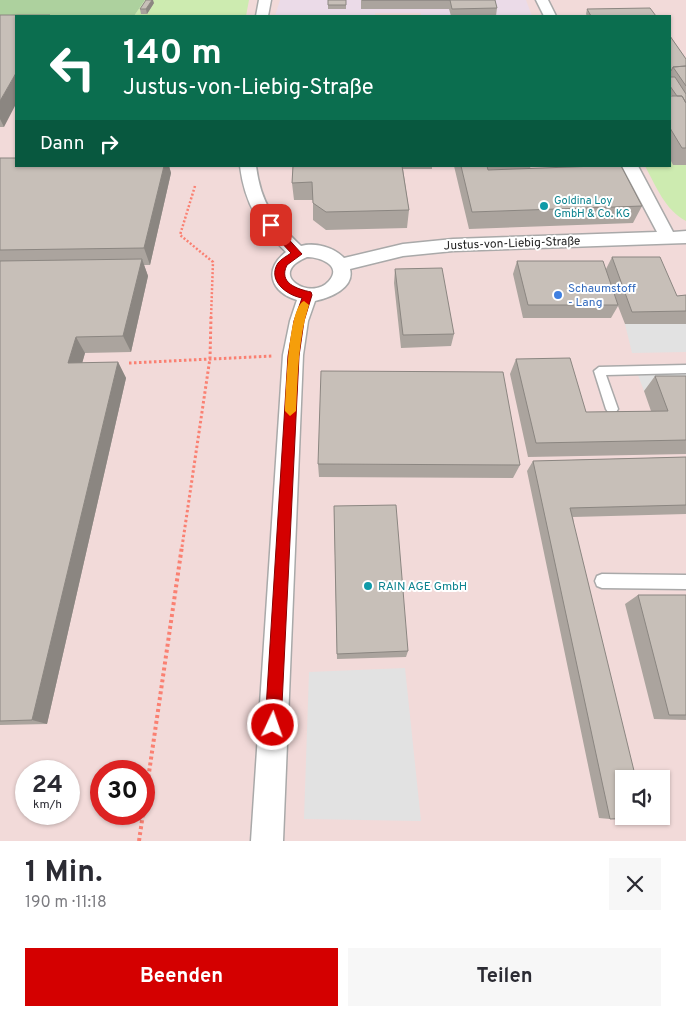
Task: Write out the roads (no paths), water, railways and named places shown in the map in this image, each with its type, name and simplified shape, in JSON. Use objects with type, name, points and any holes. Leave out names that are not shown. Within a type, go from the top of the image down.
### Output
[{"type":"street","points":[[262,15],[265,0]]},
{"type":"street","points":[[542,0],[550,15]]},
{"type":"street","points":[[248,167],[251,194],[260,213],[297,254]]},
{"type":"street","points":[[631,167],[668,238]]},
{"type":"street","name":"Justus-von-Liebig-Straße","points":[[340,265],[403,250],[453,245],[686,237]]},
{"type":"street","points":[[305,251],[322,252],[330,255],[340,265],[342,272],[336,286],[318,294],[308,295],[289,290],[283,284],[280,277],[283,263],[305,251]]},
{"type":"street","points":[[267,841],[293,356],[299,321],[308,295]]},
{"type":"lane","points":[[612,409],[599,371],[686,369]]},
{"type":"lane","points":[[602,582],[686,582]]},
{"type":"place","name":"Goldina Loy GmbH & Co. KG","points":[[544,206]]},
{"type":"place","name":"Schaumstoff - Lang","points":[[558,295]]},
{"type":"place","name":"RAIN AGE GmbH","points":[[368,586]]}]
